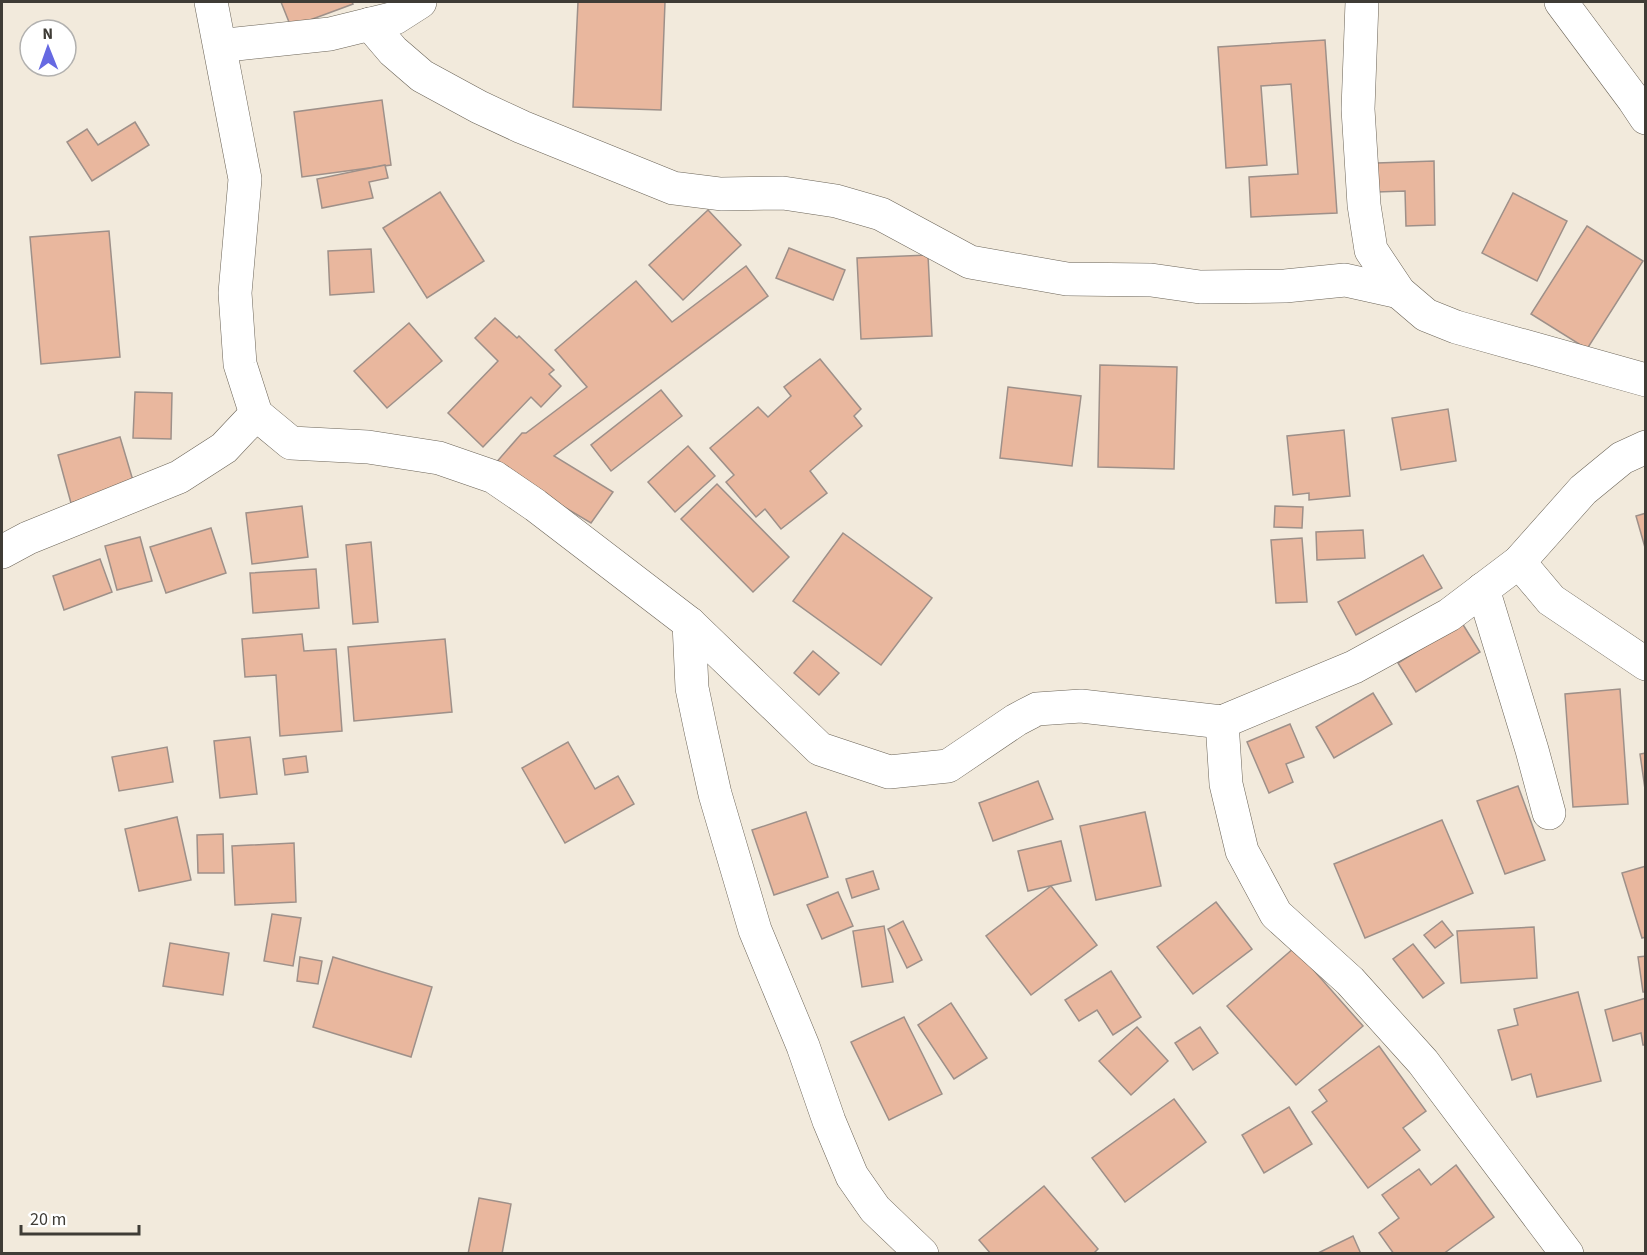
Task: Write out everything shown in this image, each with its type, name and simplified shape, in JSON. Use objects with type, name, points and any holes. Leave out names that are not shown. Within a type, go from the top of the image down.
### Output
[{"type":"street","points":[[211,2],[245,179],[235,293],[240,364],[256,414],[291,443],[368,447],[439,458],[494,477],[535,505],[688,623],[820,749],[888,772],[948,766],[1016,720],[1037,709],[1082,706],[1222,722],[1354,667],[1449,615],[1519,562],[1583,490],[1622,458],[1646,447]]},
{"type":"street","points":[[220,42],[227,45],[330,34],[395,18],[420,2]]},
{"type":"street","points":[[1362,2],[1358,109],[1364,205],[1371,250],[1399,292],[1426,315],[1456,327],[1646,380]]},
{"type":"street","points":[[1561,2],[1646,118]]},
{"type":"street","points":[[370,24],[393,51],[422,76],[479,107],[522,127],[673,188],[721,194],[783,193],[836,201],[881,214],[970,262],[1067,279],[1151,280],[1200,287],[1285,286],[1345,280],[1399,292]]},
{"type":"street","points":[[2,552],[28,538],[179,477],[224,448],[256,414]]},
{"type":"street","points":[[1519,562],[1551,600],[1646,664]]},
{"type":"street","points":[[1483,589],[1549,813]]},
{"type":"street","points":[[688,623],[692,688],[701,731],[715,794],[755,930],[803,1046],[852,1176],[875,1209],[922,1254]]},
{"type":"street","points":[[1222,722],[1226,784],[1242,851],[1276,914],[1350,981],[1423,1062],[1567,1254]]},
{"type":"building","points":[[281,2],[352,2],[353,4],[291,27]]},
{"type":"building","points":[[578,2],[665,2],[661,110],[573,107]]},
{"type":"building","points":[[1325,40],[1337,213],[1251,217],[1249,177],[1298,174],[1291,84],[1261,86],[1267,165],[1226,168],[1218,47]]},
{"type":"building","points":[[382,100],[391,165],[302,177],[294,112]]},
{"type":"building","points":[[135,122],[149,145],[92,181],[67,142],[87,129],[98,145]]},
{"type":"building","points":[[1434,161],[1435,225],[1406,226],[1405,191],[1377,192],[1377,163]]},
{"type":"building","points":[[385,165],[388,178],[369,182],[373,198],[322,208],[317,179]]},
{"type":"building","points":[[440,192],[484,261],[427,298],[383,228]]},
{"type":"building","points":[[1513,193],[1567,221],[1537,281],[1482,253]]},
{"type":"building","points":[[708,210],[741,245],[683,300],[649,265]]},
{"type":"building","points":[[1587,226],[1643,261],[1587,349],[1531,314]]},
{"type":"building","points":[[109,231],[120,357],[41,364],[30,237]]},
{"type":"building","points":[[789,248],[845,270],[833,300],[776,278]]},
{"type":"building","points":[[371,249],[374,292],[330,295],[328,251]]},
{"type":"building","points":[[928,255],[932,336],[861,339],[857,258]]},
{"type":"building","points":[[746,266],[768,296],[554,456],[613,492],[591,523],[494,465],[522,433],[526,433],[587,387],[555,350],[636,281],[672,322]]},
{"type":"building","points":[[495,318],[517,338],[519,336],[554,370],[549,374],[561,386],[541,407],[531,397],[483,447],[448,413],[498,361],[475,338]]},
{"type":"building","points":[[409,323],[442,361],[387,408],[354,371]]},
{"type":"building","points":[[820,359],[861,409],[854,416],[862,426],[810,471],[827,493],[781,529],[765,509],[756,517],[726,482],[734,475],[710,448],[758,407],[768,417],[791,396],[784,387]]},
{"type":"building","points":[[1100,365],[1177,367],[1174,469],[1098,467]]},
{"type":"building","points":[[1008,387],[1081,396],[1072,466],[1000,458]]},
{"type":"building","points":[[661,390],[682,416],[611,471],[591,445]]},
{"type":"building","points":[[135,392],[172,393],[171,439],[133,438]]},
{"type":"building","points":[[1448,409],[1456,461],[1401,470],[1392,418]]},
{"type":"building","points":[[1344,430],[1350,496],[1309,500],[1309,493],[1293,495],[1287,436]]},
{"type":"building","points":[[120,437],[134,484],[71,503],[58,455]]},
{"type":"building","points":[[688,446],[715,476],[675,512],[648,482]]},
{"type":"building","points":[[717,484],[789,557],[753,592],[681,519]]},
{"type":"building","points":[[302,506],[308,557],[252,564],[246,513]]},
{"type":"building","points":[[1275,506],[1303,507],[1302,528],[1274,527]]},
{"type":"building","points":[[1646,513],[1646,551],[1636,516]]},
{"type":"building","points":[[211,528],[226,573],[166,593],[150,547]]},
{"type":"building","points":[[1363,530],[1365,558],[1317,560],[1316,532]]},
{"type":"building","points":[[843,533],[932,598],[881,665],[793,601]]},
{"type":"building","points":[[140,537],[152,581],[117,590],[105,546]]},
{"type":"building","points":[[1302,538],[1307,602],[1276,603],[1271,540]]},
{"type":"building","points":[[371,542],[378,622],[353,624],[346,545]]},
{"type":"building","points":[[1423,555],[1442,588],[1356,635],[1338,602]]},
{"type":"building","points":[[100,559],[112,592],[64,610],[53,576]]},
{"type":"building","points":[[316,569],[319,608],[253,613],[250,573]]},
{"type":"building","points":[[1462,623],[1480,652],[1416,692],[1398,663]]},
{"type":"building","points":[[302,634],[304,651],[336,649],[342,731],[280,736],[276,675],[245,677],[242,639]]},
{"type":"building","points":[[445,639],[452,712],[354,721],[348,647]]},
{"type":"building","points":[[813,651],[839,673],[819,695],[794,673]]},
{"type":"building","points":[[1620,689],[1628,804],[1573,807],[1565,694]]},
{"type":"building","points":[[1373,693],[1392,724],[1334,758],[1316,727]]},
{"type":"building","points":[[1290,724],[1304,757],[1286,764],[1293,782],[1269,793],[1247,742]]},
{"type":"building","points":[[250,737],[257,794],[220,798],[214,741]]},
{"type":"building","points":[[568,742],[595,789],[618,776],[634,804],[565,843],[522,768]]},
{"type":"building","points":[[167,747],[173,782],[119,791],[112,757]]},
{"type":"building","points":[[1646,753],[1646,789],[1645,789],[1640,754]]},
{"type":"building","points":[[306,756],[308,772],[285,775],[283,759]]},
{"type":"building","points":[[1038,781],[1053,819],[993,841],[979,803]]},
{"type":"building","points":[[1518,786],[1545,860],[1505,874],[1477,801]]},
{"type":"building","points":[[806,812],[828,877],[774,895],[752,830]]},
{"type":"building","points":[[1145,812],[1161,886],[1096,900],[1080,826]]},
{"type":"building","points":[[177,817],[191,880],[139,891],[125,829]]},
{"type":"building","points":[[1442,820],[1473,893],[1365,938],[1334,864]]},
{"type":"building","points":[[223,834],[224,873],[198,873],[197,835]]},
{"type":"building","points":[[1061,841],[1071,881],[1028,891],[1018,851]]},
{"type":"building","points":[[294,843],[296,902],[235,905],[232,846]]},
{"type":"building","points":[[1646,866],[1646,937],[1642,938],[1622,873]]},
{"type":"building","points":[[873,871],[879,889],[852,898],[846,879]]},
{"type":"building","points":[[1051,886],[1097,945],[1031,995],[986,936]]},
{"type":"building","points":[[838,892],[853,926],[822,939],[807,905]]},
{"type":"building","points":[[1216,902],[1252,949],[1193,994],[1157,947]]},
{"type":"building","points":[[272,914],[301,918],[293,966],[264,961]]},
{"type":"building","points":[[903,921],[922,960],[907,968],[888,929]]},
{"type":"building","points":[[1442,921],[1453,935],[1435,948],[1424,935]]},
{"type":"building","points":[[884,926],[893,982],[862,987],[853,931]]},
{"type":"building","points":[[1534,927],[1537,978],[1461,983],[1457,931]]},
{"type":"building","points":[[170,943],[229,953],[223,995],[163,986]]},
{"type":"building","points":[[1413,944],[1444,983],[1423,998],[1393,959]]},
{"type":"building","points":[[1294,948],[1363,1026],[1296,1085],[1227,1006]]},
{"type":"building","points":[[1646,956],[1646,992],[1643,992],[1638,957]]},
{"type":"building","points":[[300,957],[322,961],[318,984],[297,981]]},
{"type":"building","points":[[333,957],[432,987],[411,1057],[313,1027]]},
{"type":"building","points":[[1111,971],[1141,1017],[1113,1035],[1097,1010],[1079,1021],[1065,1000]]},
{"type":"building","points":[[1578,992],[1601,1081],[1537,1097],[1531,1074],[1512,1080],[1498,1030],[1518,1025],[1514,1009]]},
{"type":"building","points":[[1646,998],[1646,1045],[1643,1045],[1641,1033],[1613,1041],[1605,1010]]},
{"type":"building","points":[[951,1003],[987,1058],[954,1079],[918,1025]]},
{"type":"building","points":[[904,1017],[942,1094],[889,1120],[851,1042]]},
{"type":"building","points":[[1137,1027],[1168,1061],[1131,1095],[1099,1061]]},
{"type":"building","points":[[1200,1027],[1218,1053],[1193,1070],[1175,1043]]},
{"type":"building","points":[[1379,1046],[1426,1111],[1403,1128],[1420,1150],[1368,1188],[1312,1112],[1327,1101],[1319,1090]]},
{"type":"building","points":[[1174,1099],[1206,1142],[1125,1202],[1092,1158]]},
{"type":"building","points":[[1289,1107],[1312,1144],[1264,1173],[1242,1135]]},
{"type":"building","points":[[1456,1165],[1494,1217],[1443,1254],[1394,1254],[1379,1233],[1399,1218],[1382,1195],[1419,1169],[1431,1185]]},
{"type":"building","points":[[1044,1186],[1098,1249],[1093,1254],[991,1254],[979,1240]]},
{"type":"building","points":[[479,1198],[511,1204],[502,1254],[468,1254]]},
{"type":"building","points":[[1353,1236],[1361,1254],[1316,1254]]}]
